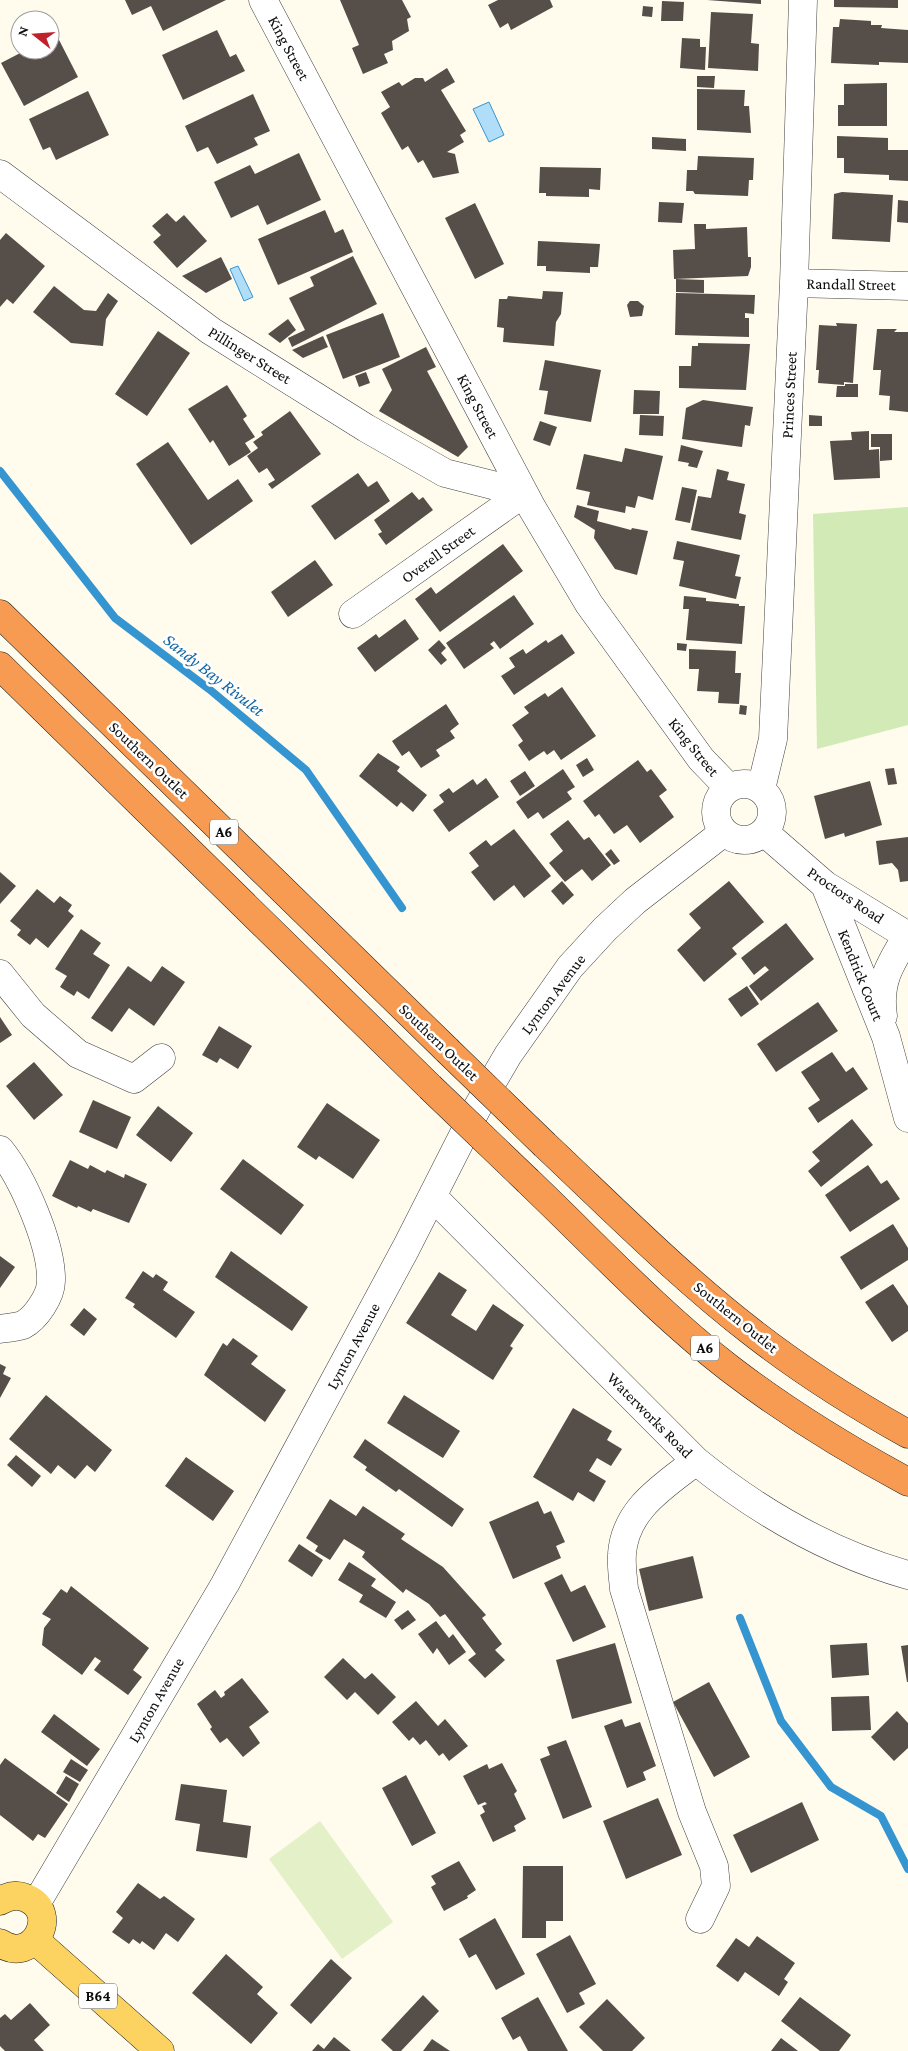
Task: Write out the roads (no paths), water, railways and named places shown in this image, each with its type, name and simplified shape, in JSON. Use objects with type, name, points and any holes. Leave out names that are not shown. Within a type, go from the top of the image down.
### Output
[{"type":"highway","name":"Southern Outlet","points":[[0,614],[447,1050],[641,1236],[709,1297],[754,1333],[867,1412],[908,1434]]},
{"type":"highway","name":"A6","points":[[0,666],[430,1087],[682,1328],[728,1367],[801,1420],[908,1482]]},
{"type":"main road","points":[[0,1901],[14,1896],[22,1896],[36,1904],[42,1919],[40,1934],[35,1940],[20,1948],[12,1948],[0,1943]]},
{"type":"main road","name":"B64","points":[[35,1940],[160,2051]]},
{"type":"street","name":"King Street","points":[[263,0],[524,493],[589,604],[701,759],[729,788]]},
{"type":"street","name":"Princes Street","points":[[761,788],[773,739],[794,283],[804,0]]},
{"type":"street","name":"Pillinger Street","points":[[0,174],[211,331],[366,428],[445,473],[524,493]]},
{"type":"street","name":"Randall Street","points":[[794,283],[908,286]]},
{"type":"street","name":"Overell Street","points":[[353,614],[524,493]]},
{"type":"street","points":[[745,783],[761,788],[767,794],[773,810],[769,826],[764,832],[748,840],[731,837],[724,832],[716,817],[716,809],[718,800],[729,788],[745,783]]},
{"type":"street","name":"Lynton Avenue","points":[[36,1904],[225,1584],[433,1197],[477,1108],[508,1055],[570,967],[634,901],[724,832]]},
{"type":"street","name":"Proctors Road","points":[[764,832],[825,885],[908,936]]},
{"type":"street","name":"Kendrick Court","points":[[825,885],[886,1037]]},
{"type":"street","name":"Kendrick Court","points":[[908,936],[883,981],[880,998],[886,1037],[908,1118]]},
{"type":"street","points":[[0,974],[33,1015],[78,1054],[134,1079],[162,1058]]},
{"type":"street","points":[[0,1150],[23,1188],[47,1248],[51,1282],[41,1308],[23,1324],[0,1329]]},
{"type":"street","name":"Waterworks Road","points":[[433,1197],[696,1461],[730,1489],[799,1531],[866,1560],[908,1575]]},
{"type":"street","points":[[696,1461],[648,1498],[629,1526],[622,1553],[624,1589],[692,1812],[714,1866],[716,1886],[700,1919]]},
{"type":"water","points":[[489,102],[504,135],[489,142],[473,109]]},
{"type":"water","points":[[238,266],[253,297],[244,301],[230,269]]},
{"type":"waterway","name":"Sandy Bay Rivulet","points":[[0,471],[115,618],[209,689],[306,770],[402,908]]},
{"type":"waterway","name":"Sandy Bay Rivulet","points":[[740,1618],[781,1721],[831,1787],[881,1816],[908,1869]]}]
